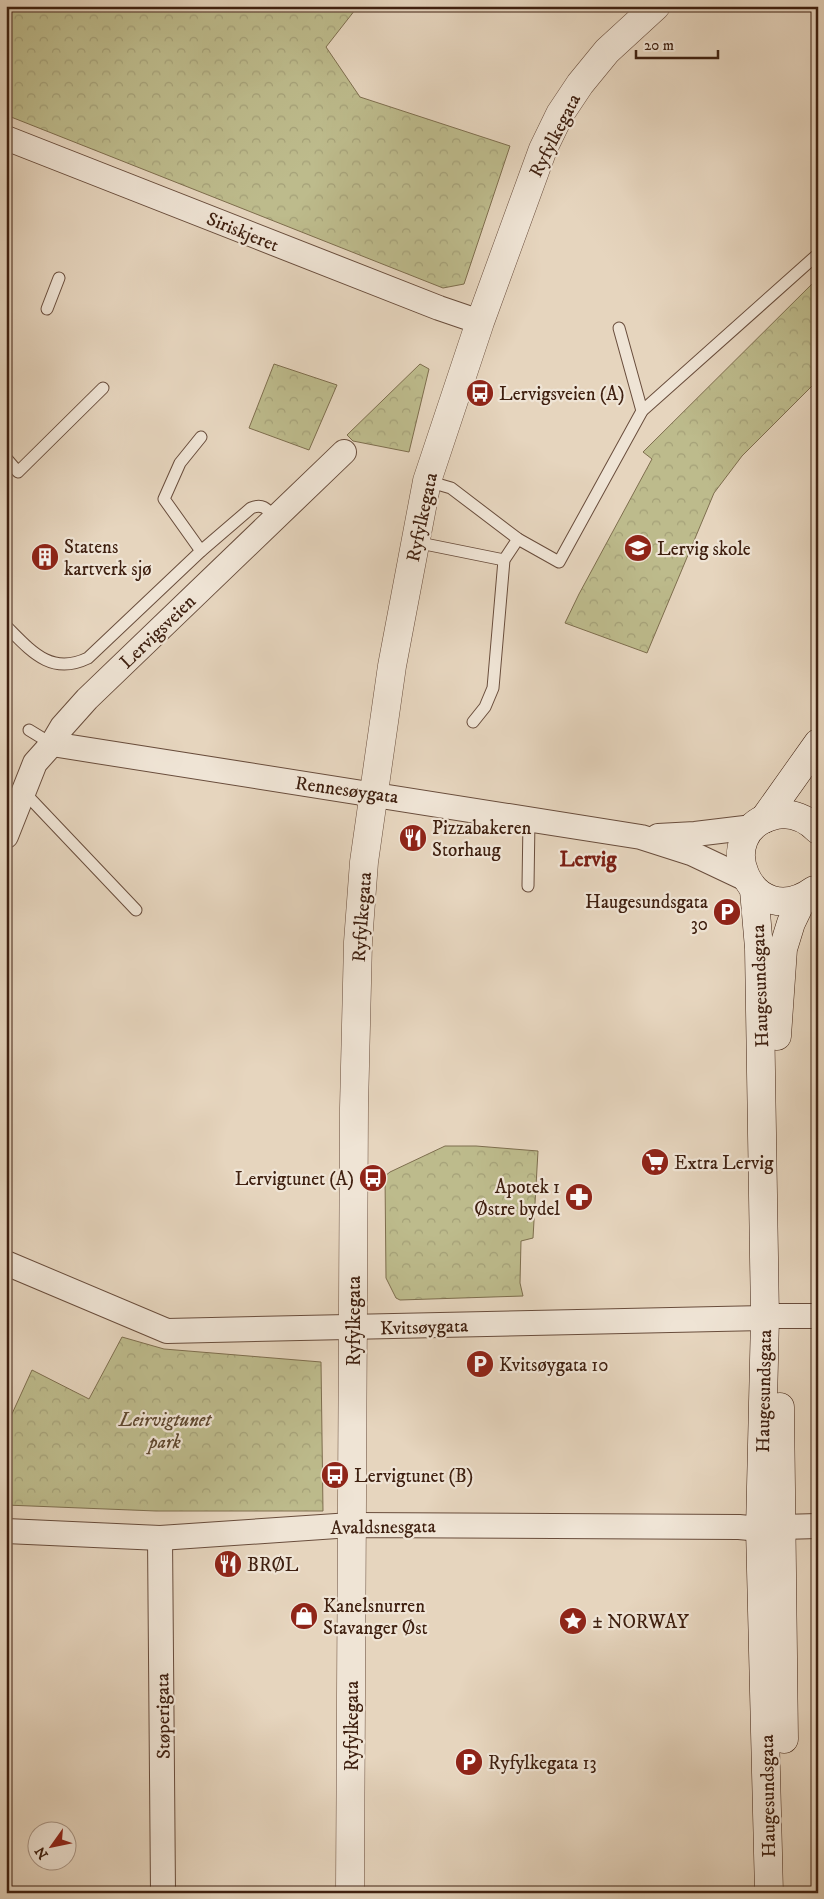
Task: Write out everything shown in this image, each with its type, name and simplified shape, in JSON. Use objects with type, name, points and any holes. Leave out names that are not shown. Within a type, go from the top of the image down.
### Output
[{"type":"main road","name":"Ryfylkegata","points":[[350,1893],[354,1108],[358,942],[364,862],[392,666],[427,481],[480,322],[530,182],[560,114],[580,84],[607,51],[656,6]]},
{"type":"main road","points":[[758,823],[818,743]]},
{"type":"main road","points":[[758,823],[778,814],[792,815],[818,825]]},
{"type":"main road","name":"Haugesundsgata","points":[[758,823],[744,839],[741,866],[750,884],[759,948],[772,1317]]},
{"type":"main road","points":[[750,884],[764,897],[777,902],[790,902],[813,891]]},
{"type":"main road","name":"Haugesundsgata","points":[[769,1893],[772,1317],[777,1031],[783,949],[790,923],[813,891]]},
{"type":"main road","name":"Haugesundsgata","points":[[771,1528],[786,1893]]},
{"type":"street","name":"Siriskjeret","points":[[6,138],[439,308],[480,322]]},
{"type":"street","name":"Lervigsveien","points":[[6,836],[35,763],[87,698],[344,452]]},
{"type":"street","name":"Rennesøygata","points":[[52,744],[347,792],[374,794],[529,820],[641,836],[695,834],[758,823]]},
{"type":"street","name":"Rennesøygata","points":[[641,836],[691,853],[750,884]]},
{"type":"street","name":"Kvitsøygata","points":[[6,1263],[168,1332],[818,1316]]},
{"type":"street","name":"Avaldsnesgata","points":[[6,1531],[160,1538],[351,1525],[729,1526],[771,1528],[818,1526]]},
{"type":"street","name":"Støperigata","points":[[160,1538],[163,1893]]},
{"type":"lane","points":[[427,481],[452,488],[518,539],[559,562],[642,411],[818,254]]},
{"type":"lane","points":[[47,309],[59,278]]},
{"type":"lane","points":[[619,328],[642,411]]},
{"type":"lane","points":[[6,458],[18,472],[102,388]]},
{"type":"lane","points":[[200,437],[180,463],[164,499],[201,551]]},
{"type":"lane","points":[[6,626],[35,656],[57,664],[75,664],[88,658],[201,551],[251,508],[258,505],[264,506],[275,518]]},
{"type":"lane","points":[[473,722],[486,708],[492,688],[504,560],[518,539]]},
{"type":"lane","points":[[414,542],[504,560]]},
{"type":"lane","points":[[29,730],[52,744]]},
{"type":"lane","points":[[23,791],[136,910]]},
{"type":"lane","points":[[528,886],[529,820]]},
{"type":"green space","points":[[6,6],[366,6],[355,10],[326,47],[360,97],[510,146],[464,284],[443,288],[6,115]]},
{"type":"green space","points":[[818,278],[818,380],[742,456],[714,493],[647,653],[565,623],[652,459],[643,452]]},
{"type":"green space","points":[[274,364],[337,385],[309,450],[249,428]]},
{"type":"green space","points":[[420,364],[429,369],[409,452],[353,441],[347,435]]},
{"type":"green space","points":[[445,1146],[476,1146],[538,1151],[533,1238],[521,1241],[520,1283],[523,1296],[400,1300],[396,1298],[386,1278],[385,1176]]},
{"type":"green space","name":"Leirvigtunet park","points":[[122,1337],[164,1349],[321,1362],[323,1511],[156,1511],[6,1505],[6,1427],[32,1370],[89,1399]]},
{"type":"place","name":"Lervigsveien (A)","points":[[480,393]]},
{"type":"place","name":"Lervig skole","points":[[638,548]]},
{"type":"place","name":"Statens kartverk sjø","points":[[45,557]]},
{"type":"place","name":"Pizzabakeren Storhaug","points":[[413,838]]},
{"type":"place","name":"Haugesundsgata 30","points":[[727,912]]},
{"type":"place","name":"Extra Lervig","points":[[655,1162]]},
{"type":"place","name":"Lervigtunet (A)","points":[[373,1178]]},
{"type":"place","name":"Apotek 1 Østre bydel","points":[[579,1197]]},
{"type":"place","name":"Kvitsøygata 10","points":[[480,1364]]},
{"type":"place","name":"Lervigtunet (B)","points":[[335,1475]]},
{"type":"place","name":"BRØL","points":[[228,1564]]},
{"type":"place","name":"Kanelsnurren Stavanger Øst","points":[[304,1616]]},
{"type":"place","name":"± NORWAY","points":[[573,1621]]},
{"type":"place","name":"Ryfylkegata 13","points":[[469,1762]]},
{"type":"district","name":"Lervig","points":[[588,859]]}]
